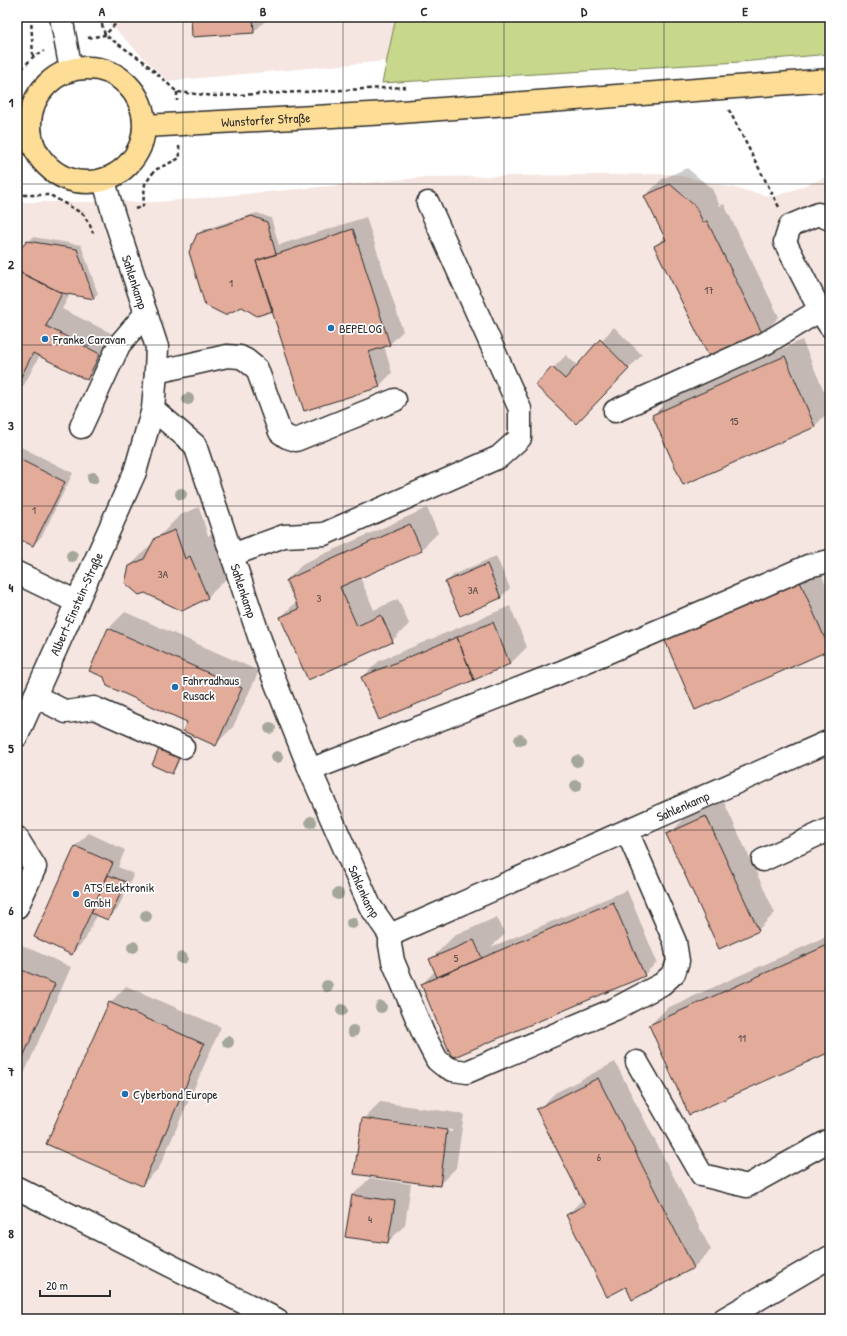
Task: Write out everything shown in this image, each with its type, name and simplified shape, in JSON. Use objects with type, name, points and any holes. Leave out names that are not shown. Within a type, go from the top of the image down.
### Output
[{"type":"main road","points":[[89,68],[106,71],[122,80],[135,92],[142,109],[145,126],[141,144],[133,160],[120,173],[104,181],[84,183],[65,179],[48,168],[24,134],[35,102],[43,88],[56,77],[71,70],[89,68]]},
{"type":"main road","name":"Wunstorfer Straße","points":[[145,126],[388,113],[830,80]]},
{"type":"street","points":[[61,17],[71,70]]},
{"type":"street","name":"Sahlenkamp","points":[[104,181],[156,347],[156,372],[153,409],[136,472]]},
{"type":"street","points":[[232,555],[284,536],[324,534],[499,457],[520,438],[520,409],[428,202]]},
{"type":"street","points":[[615,411],[766,342],[825,318],[785,242],[790,226],[818,214],[830,218]]},
{"type":"street","points":[[81,427],[119,345],[146,313]]},
{"type":"street","points":[[156,372],[227,356],[240,357],[257,368],[280,432],[287,437],[296,440],[396,400]]},
{"type":"street","name":"Sahlenkamp","points":[[153,409],[195,445],[269,666],[310,770],[370,906],[390,935],[830,741]]},
{"type":"street","name":"Albert-Einstein-Straße","points":[[17,736],[136,472]]},
{"type":"street","points":[[310,770],[558,673],[808,566],[830,561]]},
{"type":"street","points":[[17,573],[77,602]]},
{"type":"street","points":[[35,696],[66,712],[94,708],[183,747]]},
{"type":"street","points":[[763,860],[830,828]]},
{"type":"street","points":[[390,935],[393,961],[423,1034],[437,1060],[453,1070],[467,1072],[615,1009],[662,984],[674,973],[678,961],[675,942],[627,831]]},
{"type":"street","points":[[17,838],[35,867],[17,907]]},
{"type":"street","points":[[637,1062],[702,1175],[747,1186],[830,1140]]},
{"type":"street","points":[[17,1188],[276,1319]]},
{"type":"street","points":[[724,1319],[830,1257]]},
{"type":"path","points":[[31,17],[33,57]]},
{"type":"path","points":[[100,17],[105,35],[143,61],[177,92],[216,96],[416,86]]},
{"type":"path","points":[[105,35],[122,17]]},
{"type":"path","points":[[718,88],[790,226]]},
{"type":"path","points":[[90,225],[143,206],[145,184],[155,170],[180,158],[177,92]]},
{"type":"path","points":[[17,192],[23,195],[50,195],[83,214],[96,239]]},
{"type":"shaded area","points":[[103,17],[396,17],[387,61],[167,81]]},
{"type":"shaded area","points":[[672,174],[774,197],[830,176],[830,1319],[17,1319],[17,202],[157,202],[428,177]]},
{"type":"green space","points":[[396,17],[830,17],[830,54],[740,62],[382,83]]},
{"type":"building","points":[[191,17],[253,17],[254,33],[192,37]]},
{"type":"building","points":[[670,184],[695,206],[703,222],[707,221],[763,335],[711,361],[654,246],[666,240],[644,196]]},
{"type":"building","points":[[252,216],[267,222],[276,254],[256,261],[273,311],[257,316],[242,307],[225,315],[205,305],[189,252],[197,234]]},
{"type":"building","name":"BEPELOG","points":[[353,229],[390,345],[369,352],[380,387],[304,411],[256,261]]},
{"type":"building","points":[[27,241],[77,249],[94,299],[62,293],[17,271],[17,253]]},
{"type":"building","name":"Franke Caravan","points":[[17,271],[62,293],[46,326],[100,354],[87,380],[33,353],[17,385]]},
{"type":"building","points":[[600,339],[629,369],[576,424],[535,385],[552,367],[565,379]]},
{"type":"building","points":[[785,356],[815,427],[683,485],[652,415]]},
{"type":"building","points":[[17,458],[65,482],[33,546],[17,538]]},
{"type":"building","points":[[410,524],[422,551],[340,587],[357,626],[381,615],[393,642],[308,680],[280,617],[299,609],[286,580]]},
{"type":"building","points":[[175,530],[185,559],[190,556],[208,598],[182,611],[145,593],[139,595],[125,583],[129,566],[144,559],[155,538]]},
{"type":"building","points":[[487,564],[501,598],[460,616],[445,582]]},
{"type":"building","points":[[798,577],[830,650],[695,710],[663,636]]},
{"type":"building","points":[[493,622],[510,664],[474,680],[457,637]]},
{"type":"building","name":"Fahrradhaus Rusack","points":[[108,628],[242,688],[216,746],[183,731],[187,722],[107,686],[104,677],[89,671]]},
{"type":"building","points":[[457,637],[474,680],[379,720],[361,677]]},
{"type":"building","points":[[161,744],[181,753],[172,774],[152,765]]},
{"type":"building","points":[[706,816],[759,931],[719,949],[666,834]]},
{"type":"building","name":"ATS Elektronik GmbH","points":[[75,846],[113,863],[72,955],[34,937]]},
{"type":"building","points":[[108,875],[126,882],[108,920],[91,913]]},
{"type":"building","points":[[613,902],[645,976],[452,1058],[421,984]]},
{"type":"building","points":[[474,940],[482,958],[437,977],[429,959]]},
{"type":"building","points":[[830,944],[830,1052],[689,1115],[649,1025]]},
{"type":"building","points":[[17,968],[55,984],[17,1071]]},
{"type":"building","name":"Cyberbond Europe","points":[[109,1002],[204,1044],[142,1186],[46,1144]]},
{"type":"building","points":[[598,1078],[694,1268],[632,1300],[626,1287],[607,1297],[566,1215],[585,1205],[536,1109]]},
{"type":"building","points":[[362,1118],[447,1130],[440,1186],[354,1174]]},
{"type":"building","points":[[352,1195],[395,1201],[388,1243],[345,1237]]},
{"type":"place","name":"BEPELOG","points":[[331,328]]},
{"type":"place","name":"Franke Caravan","points":[[45,339]]},
{"type":"place","name":"Fahrradhaus Rusack","points":[[175,687]]},
{"type":"place","name":"ATS Elektronik GmbH","points":[[76,894]]},
{"type":"place","name":"Cyberbond Europe","points":[[125,1094]]}]
